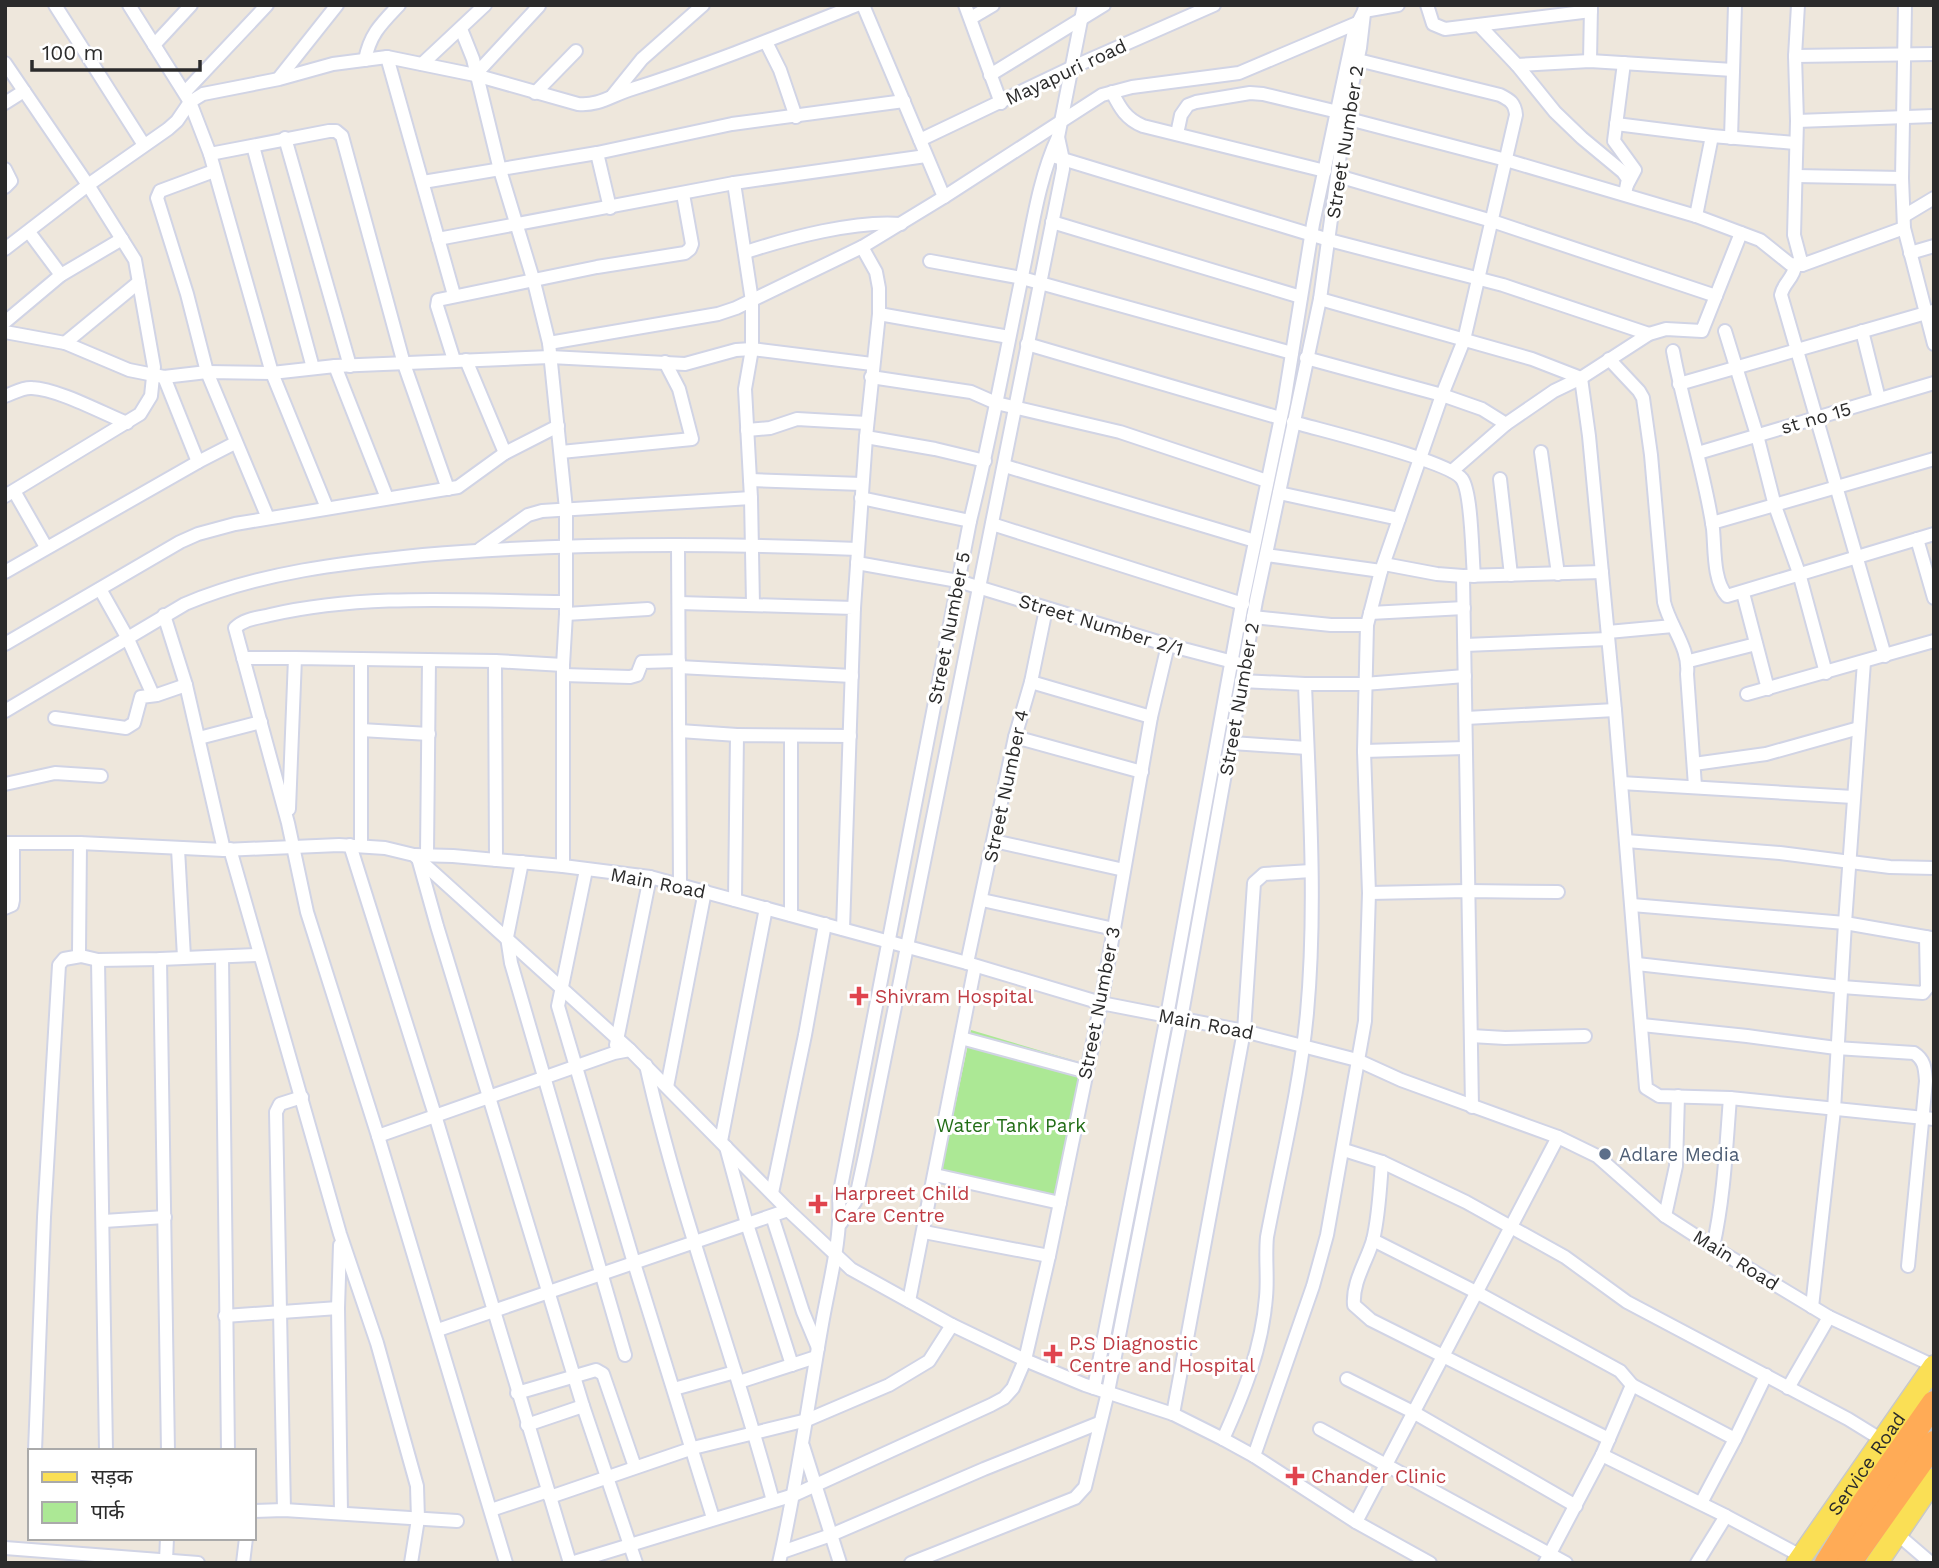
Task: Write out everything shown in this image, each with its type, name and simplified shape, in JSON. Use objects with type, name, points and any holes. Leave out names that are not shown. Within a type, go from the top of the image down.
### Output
[{"type":"highway","points":[[1827,1563],[1928,1400]]},
{"type":"highway","points":[[1849,1563],[1934,1443]]},
{"type":"main road","name":"Service Road","points":[[1799,1560],[1882,1440],[1928,1400],[1934,1366]]},
{"type":"main road","points":[[1877,1563],[1934,1479]]},
{"type":"street","points":[[55,5],[144,145]]},
{"type":"street","points":[[129,5],[187,97],[210,154],[272,373],[327,508]]},
{"type":"street","points":[[154,45],[191,5]]},
{"type":"street","points":[[5,249],[177,121],[187,97],[267,5]]},
{"type":"street","points":[[279,79],[337,5]]},
{"type":"street","points":[[365,60],[368,42],[399,5]]},
{"type":"street","points":[[422,64],[485,5]]},
{"type":"street","points":[[613,95],[642,59],[704,5]]},
{"type":"street","points":[[187,97],[279,79],[332,64],[387,57],[475,75],[535,93],[589,105],[601,103],[613,95],[766,42],[857,5]]},
{"type":"street","points":[[863,5],[944,197]]},
{"type":"street","points":[[965,5],[1001,103]]},
{"type":"street","points":[[971,18],[993,5]]},
{"type":"street","name":"Street Number 5","points":[[780,1557],[803,1445],[833,1255],[841,1223],[839,1197],[958,581],[1049,155],[1058,137],[1084,5]]},
{"type":"street","points":[[990,75],[1104,5]]},
{"type":"street","name":"Mayapuri road","points":[[920,140],[1073,67],[1214,5]]},
{"type":"street","points":[[549,343],[718,314],[752,302],[862,247],[1086,104],[1112,92],[1239,73],[1362,13],[1398,5]]},
{"type":"street","points":[[1427,5],[1431,22],[1440,28],[1479,25],[1591,8],[1590,61]]},
{"type":"street","points":[[1731,138],[1735,5]]},
{"type":"street","points":[[1798,5],[1795,55],[1797,121],[1794,236],[1799,266]]},
{"type":"street","points":[[1905,5],[1902,178],[1904,222],[1910,253],[1930,312],[1934,344]]},
{"type":"street","points":[[475,75],[539,6]]},
{"type":"street","points":[[1094,1388],[1238,664],[1242,604],[1267,481],[1287,420],[1292,352],[1311,235],[1341,115],[1362,13]]},
{"type":"street","name":"Street Number 2","points":[[911,1563],[1076,1498],[1085,1487],[1108,1392],[1181,1018],[1232,743],[1241,681],[1238,664],[1253,617],[1279,493],[1287,420],[1320,299],[1338,176],[1341,115],[1358,60],[1362,13]]},
{"type":"street","points":[[1479,25],[1568,125],[1623,172],[1628,179],[1626,190]]},
{"type":"street","points":[[461,29],[469,45],[500,170],[534,282],[549,343],[566,509],[563,866]]},
{"type":"street","points":[[766,42],[780,71],[796,117]]},
{"type":"street","points":[[535,93],[576,51]]},
{"type":"street","points":[[1795,55],[1934,54]]},
{"type":"street","points":[[387,57],[454,295]]},
{"type":"street","points":[[1255,1456],[1328,1235],[1365,1021],[1369,893],[1364,684],[1368,619],[1399,519],[1464,340],[1516,115],[1511,101],[1500,95],[1358,60]]},
{"type":"street","points":[[1517,65],[1590,61],[1733,70]]},
{"type":"street","points":[[5,63],[135,260],[159,377],[198,462]]},
{"type":"street","points":[[1624,64],[1615,144],[1635,170],[1626,190]]},
{"type":"street","points":[[5,103],[24,91]]},
{"type":"street","points":[[1112,92],[1121,110],[1133,122],[1325,171]]},
{"type":"street","points":[[1177,134],[1181,115],[1188,105],[1241,94],[1263,94],[1626,190],[1760,240],[1799,266]]},
{"type":"street","points":[[423,183],[597,153],[732,124],[904,101]]},
{"type":"street","points":[[1797,121],[1934,116]]},
{"type":"street","points":[[1616,124],[1796,143]]},
{"type":"street","points":[[210,154],[333,131],[342,136],[404,363],[448,489]]},
{"type":"street","points":[[1696,216],[1712,136]]},
{"type":"street","points":[[841,1223],[855,1202],[1005,466],[1063,160],[1058,137]]},
{"type":"street","points":[[285,138],[350,366]]},
{"type":"street","points":[[253,146],[313,368]]},
{"type":"street","points":[[597,153],[610,208]]},
{"type":"street","points":[[1049,155],[1311,235],[1478,278],[1649,334]]},
{"type":"street","points":[[438,239],[734,183],[926,156]]},
{"type":"street","points":[[5,169],[11,181],[5,187]]},
{"type":"street","points":[[214,172],[160,191],[157,195],[207,372],[268,518]]},
{"type":"street","points":[[1338,176],[1492,221],[1716,296]]},
{"type":"street","points":[[1796,176],[1902,178]]},
{"type":"street","points":[[734,183],[752,302],[752,349],[745,388],[753,545],[753,604]]},
{"type":"street","points":[[505,453],[460,360],[437,303],[440,298],[534,282],[597,267],[685,253],[691,249],[692,244],[683,194]]},
{"type":"street","points":[[1885,656],[1781,295],[1785,283],[1799,266],[1904,222],[1934,198]]},
{"type":"street","points":[[1052,222],[1301,297]]},
{"type":"street","points":[[746,252],[868,223],[901,224]]},
{"type":"street","points":[[29,232],[61,275]]},
{"type":"street","points":[[1452,471],[1506,424],[1553,391],[1581,378],[1649,334],[1666,330],[1702,331],[1741,233]]},
{"type":"street","points":[[5,322],[61,275],[122,239]]},
{"type":"street","points":[[1910,253],[1934,246]]},
{"type":"street","points":[[843,929],[854,608],[867,423],[879,314],[876,272],[862,247]]},
{"type":"street","points":[[930,261],[1022,278],[1292,352]]},
{"type":"street","points":[[65,343],[139,282]]},
{"type":"street","points":[[1320,299],[1531,359],[1581,378]]},
{"type":"street","points":[[1679,384],[1930,312]]},
{"type":"street","points":[[879,314],[1009,337]]},
{"type":"street","points":[[1725,331],[1757,435],[1775,506],[1799,573],[1826,673]]},
{"type":"street","points":[[1862,331],[1879,399]]},
{"type":"street","points":[[5,332],[65,343],[129,370],[159,377],[207,372],[272,373],[335,366],[550,357],[685,364],[736,350],[752,349],[971,392],[996,403],[1120,432],[1267,481]]},
{"type":"street","points":[[1027,344],[1420,458],[1452,471],[1464,481],[1468,576],[1464,608],[1465,748],[1472,1107]]},
{"type":"street","points":[[1673,351],[1698,453],[1721,587],[1727,596],[1934,534]]},
{"type":"street","points":[[1306,358],[1442,395],[1482,409],[1506,424]]},
{"type":"street","points":[[1609,359],[1643,398],[1651,455],[1664,602],[1689,661],[1687,674],[1695,786]]},
{"type":"street","points":[[561,452],[692,439],[679,389],[665,362]]},
{"type":"street","points":[[335,366],[387,498]]},
{"type":"street","points":[[47,547],[10,493],[128,423],[146,407],[159,377]]},
{"type":"street","points":[[1581,378],[1615,709],[1646,1088],[1659,1096],[1730,1098],[1928,1119]]},
{"type":"street","name":"st no 15","points":[[1698,453],[1934,383]]},
{"type":"street","points":[[5,396],[25,388],[34,388],[65,397],[128,423]]},
{"type":"street","points":[[747,430],[770,428],[797,419],[867,423]]},
{"type":"street","points":[[5,644],[198,534],[268,518],[448,489],[467,483],[505,453],[558,426]]},
{"type":"street","points":[[866,437],[985,461]]},
{"type":"street","points":[[5,572],[235,443]]},
{"type":"street","points":[[1541,452],[1558,574]]},
{"type":"street","points":[[1712,523],[1934,459]]},
{"type":"street","points":[[1005,466],[1255,541]]},
{"type":"street","points":[[1500,478],[1511,575]]},
{"type":"street","points":[[750,480],[862,484]]},
{"type":"street","points":[[1279,493],[1399,519]]},
{"type":"street","points":[[479,550],[534,512],[751,498]]},
{"type":"street","points":[[861,498],[970,521]]},
{"type":"street","points":[[992,524],[1242,604]]},
{"type":"street","points":[[1917,539],[1934,598]]},
{"type":"street","points":[[5,711],[164,615],[215,591],[292,573],[350,562],[479,550],[678,545],[858,549]]},
{"type":"street","points":[[678,545],[680,885]]},
{"type":"street","points":[[1266,555],[1468,576],[1602,572]]},
{"type":"street","name":"Street Number 2/1","points":[[857,563],[958,581],[1238,664]]},
{"type":"street","points":[[100,589],[127,637],[153,695]]},
{"type":"street","points":[[1743,593],[1768,689]]},
{"type":"street","points":[[506,1563],[438,1330],[307,912],[288,823],[235,633],[238,625],[244,621],[293,610],[362,601],[648,609]]},
{"type":"street","points":[[679,603],[854,608]]},
{"type":"street","points":[[1253,617],[1331,625],[1464,608]]},
{"type":"street","name":"Street Number 4","points":[[909,1301],[961,1038],[993,841],[1046,609]]},
{"type":"street","points":[[164,615],[200,737],[227,850],[302,1097],[340,1234],[377,1343],[411,1465],[419,1501],[411,1563]]},
{"type":"street","points":[[1465,645],[1608,636],[1673,626]]},
{"type":"street","points":[[1747,694],[1934,641]]},
{"type":"street","points":[[1689,661],[1756,644]]},
{"type":"street","name":"Street Number 3","points":[[571,1563],[793,1495],[1004,1398],[1013,1388],[1025,1360],[1049,1256],[1101,1003],[1151,718],[1168,645]]},
{"type":"street","points":[[243,658],[495,661],[630,677],[637,675],[642,662],[852,677]]},
{"type":"street","points":[[288,823],[295,658]]},
{"type":"street","points":[[429,660],[429,734],[420,856],[437,926],[547,1292],[635,1563]]},
{"type":"street","points":[[361,661],[361,730],[355,845],[517,1393],[571,1563]]},
{"type":"street","points":[[495,661],[496,860]]},
{"type":"street","points":[[1812,1307],[1834,1110],[1836,1048],[1864,662]]},
{"type":"street","points":[[1241,681],[1364,684],[1465,676]]},
{"type":"street","points":[[1031,682],[1151,718]]},
{"type":"street","points":[[1223,1439],[1252,1369],[1260,1340],[1266,1295],[1267,1237],[1304,1045],[1311,871],[1305,684]]},
{"type":"street","points":[[55,718],[126,728],[134,723],[139,699],[186,685]]},
{"type":"street","points":[[1466,718],[1615,709]]},
{"type":"street","points":[[200,737],[261,722]]},
{"type":"street","points":[[1694,764],[1766,754],[1859,728]]},
{"type":"street","points":[[361,730],[429,734]]},
{"type":"street","points":[[680,731],[737,735],[850,736]]},
{"type":"street","points":[[735,900],[737,735]]},
{"type":"street","points":[[791,736],[791,915]]},
{"type":"street","points":[[1015,737],[1142,772]]},
{"type":"street","points":[[1232,743],[1307,748]]},
{"type":"street","points":[[1364,751],[1465,748]]},
{"type":"street","points":[[5,784],[55,773],[101,775]]},
{"type":"street","points":[[1621,783],[1853,797]]},
{"type":"street","points":[[993,841],[1124,870]]},
{"type":"street","points":[[1626,841],[1890,867],[1934,868]]},
{"type":"street","points":[[5,908],[12,905],[13,900],[9,843]]},
{"type":"street","name":"Main Road","points":[[9,843],[80,843],[227,850],[355,845],[420,856],[522,862],[650,877],[971,964],[1101,1003],[1304,1045],[1357,1060],[1472,1107],[1558,1137],[1597,1156],[1665,1216],[1713,1247],[1829,1317],[1934,1366]]},
{"type":"street","points":[[80,843],[81,956]]},
{"type":"street","points":[[178,849],[184,957]]},
{"type":"street","points":[[420,856],[646,1065],[833,1255],[851,1269],[952,1325],[1025,1360],[1094,1388],[1172,1414],[1223,1439],[1255,1456],[1356,1522],[1430,1563]]},
{"type":"street","points":[[522,862],[507,937],[511,963],[625,1356]]},
{"type":"street","points":[[586,870],[558,1006],[713,1518]]},
{"type":"street","points":[[1172,1414],[1244,1031],[1254,883],[1264,874],[1311,871]]},
{"type":"street","points":[[614,1053],[650,877]]},
{"type":"street","points":[[667,1087],[705,891]]},
{"type":"street","points":[[1369,893],[1558,892]]},
{"type":"street","points":[[982,900],[1114,929]]},
{"type":"street","points":[[1632,905],[1845,923],[1930,938],[1926,992],[1918,993],[1637,964]]},
{"type":"street","points":[[766,908],[723,1143],[792,1365]]},
{"type":"street","points":[[772,1193],[825,924]]},
{"type":"street","points":[[35,1449],[44,1217],[59,965],[64,959],[81,956],[98,960],[258,955]]},
{"type":"street","points":[[222,957],[228,1449]]},
{"type":"street","points":[[160,959],[168,1449]]},
{"type":"street","points":[[98,960],[106,1449]]},
{"type":"street","points":[[1642,1025],[1836,1048],[1914,1053],[1921,1057],[1925,1065],[1928,1119],[1908,1266]]},
{"type":"street","points":[[1471,1036],[1585,1036]]},
{"type":"street","points":[[961,1038],[1087,1072]]},
{"type":"street","points":[[378,1136],[614,1053],[630,1050]]},
{"type":"street","points":[[646,1065],[664,1140],[755,1432],[773,1501]]},
{"type":"street","points":[[1665,1216],[1679,1143],[1678,1096]]},
{"type":"street","points":[[284,1510],[276,1112],[280,1104],[302,1097]]},
{"type":"street","points":[[1713,1247],[1724,1182],[1730,1098]]},
{"type":"street","points":[[1356,1522],[1558,1137]]},
{"type":"street","points":[[1344,1150],[1382,1162],[1466,1202],[1565,1257],[1627,1302],[1848,1419],[1882,1440]]},
{"type":"street","points":[[1382,1162],[1373,1240],[1356,1287],[1354,1305],[1371,1320],[1609,1439]]},
{"type":"street","points":[[935,1175],[1060,1203]]},
{"type":"street","points":[[438,1330],[788,1210]]},
{"type":"street","points":[[674,1389],[792,1365],[817,1353],[772,1216]]},
{"type":"street","points":[[104,1222],[165,1217]]},
{"type":"street","points":[[924,1232],[1049,1256]]},
{"type":"street","points":[[340,1234],[338,1308],[341,1513]]},
{"type":"street","points":[[1373,1240],[1476,1292],[1620,1371],[1632,1385],[1735,1439]]},
{"type":"street","points":[[225,1316],[338,1308]]},
{"type":"street","points":[[1788,1388],[1829,1317]]},
{"type":"street","points":[[491,1510],[693,1448],[807,1420],[915,1371],[937,1351],[952,1325]]},
{"type":"street","points":[[517,1393],[596,1370],[603,1374],[635,1467]]},
{"type":"street","points":[[1701,1503],[1766,1375]]},
{"type":"street","points":[[1347,1379],[1413,1412],[1576,1506]]},
{"type":"street","points":[[1548,1558],[1602,1454],[1632,1385]]},
{"type":"street","points":[[527,1425],[583,1406]]},
{"type":"street","points":[[780,1557],[984,1469],[1099,1423]]},
{"type":"street","points":[[1321,1429],[1548,1558],[1566,1563]]},
{"type":"street","points":[[803,1445],[840,1563]]},
{"type":"street","points":[[1602,1454],[1726,1516],[1799,1560]]},
{"type":"street","points":[[256,1511],[284,1510],[457,1521]]},
{"type":"street","points":[[1697,1563],[1726,1516]]},
{"type":"street","points":[[1896,1533],[1931,1563]]},
{"type":"street","points":[[166,1560],[167,1540]]},
{"type":"street","points":[[243,1563],[246,1540]]},
{"type":"street","points":[[5,1548],[32,1544],[76,1558],[198,1563]]},
{"type":"green space","name":"Water Tank Park","points":[[971,1030],[1082,1063],[1063,1166],[1054,1196],[942,1169]]},
{"type":"place","name":"Shivram Hospital","points":[[859,996]]},
{"type":"place","name":"Adlare Media","points":[[1605,1154]]},
{"type":"place","name":"Harpreet Child Care Centre","points":[[818,1204]]},
{"type":"place","name":"P.S Diagnostic Centre and Hospital","points":[[1053,1354]]},
{"type":"place","name":"Chander Clinic","points":[[1295,1476]]}]
